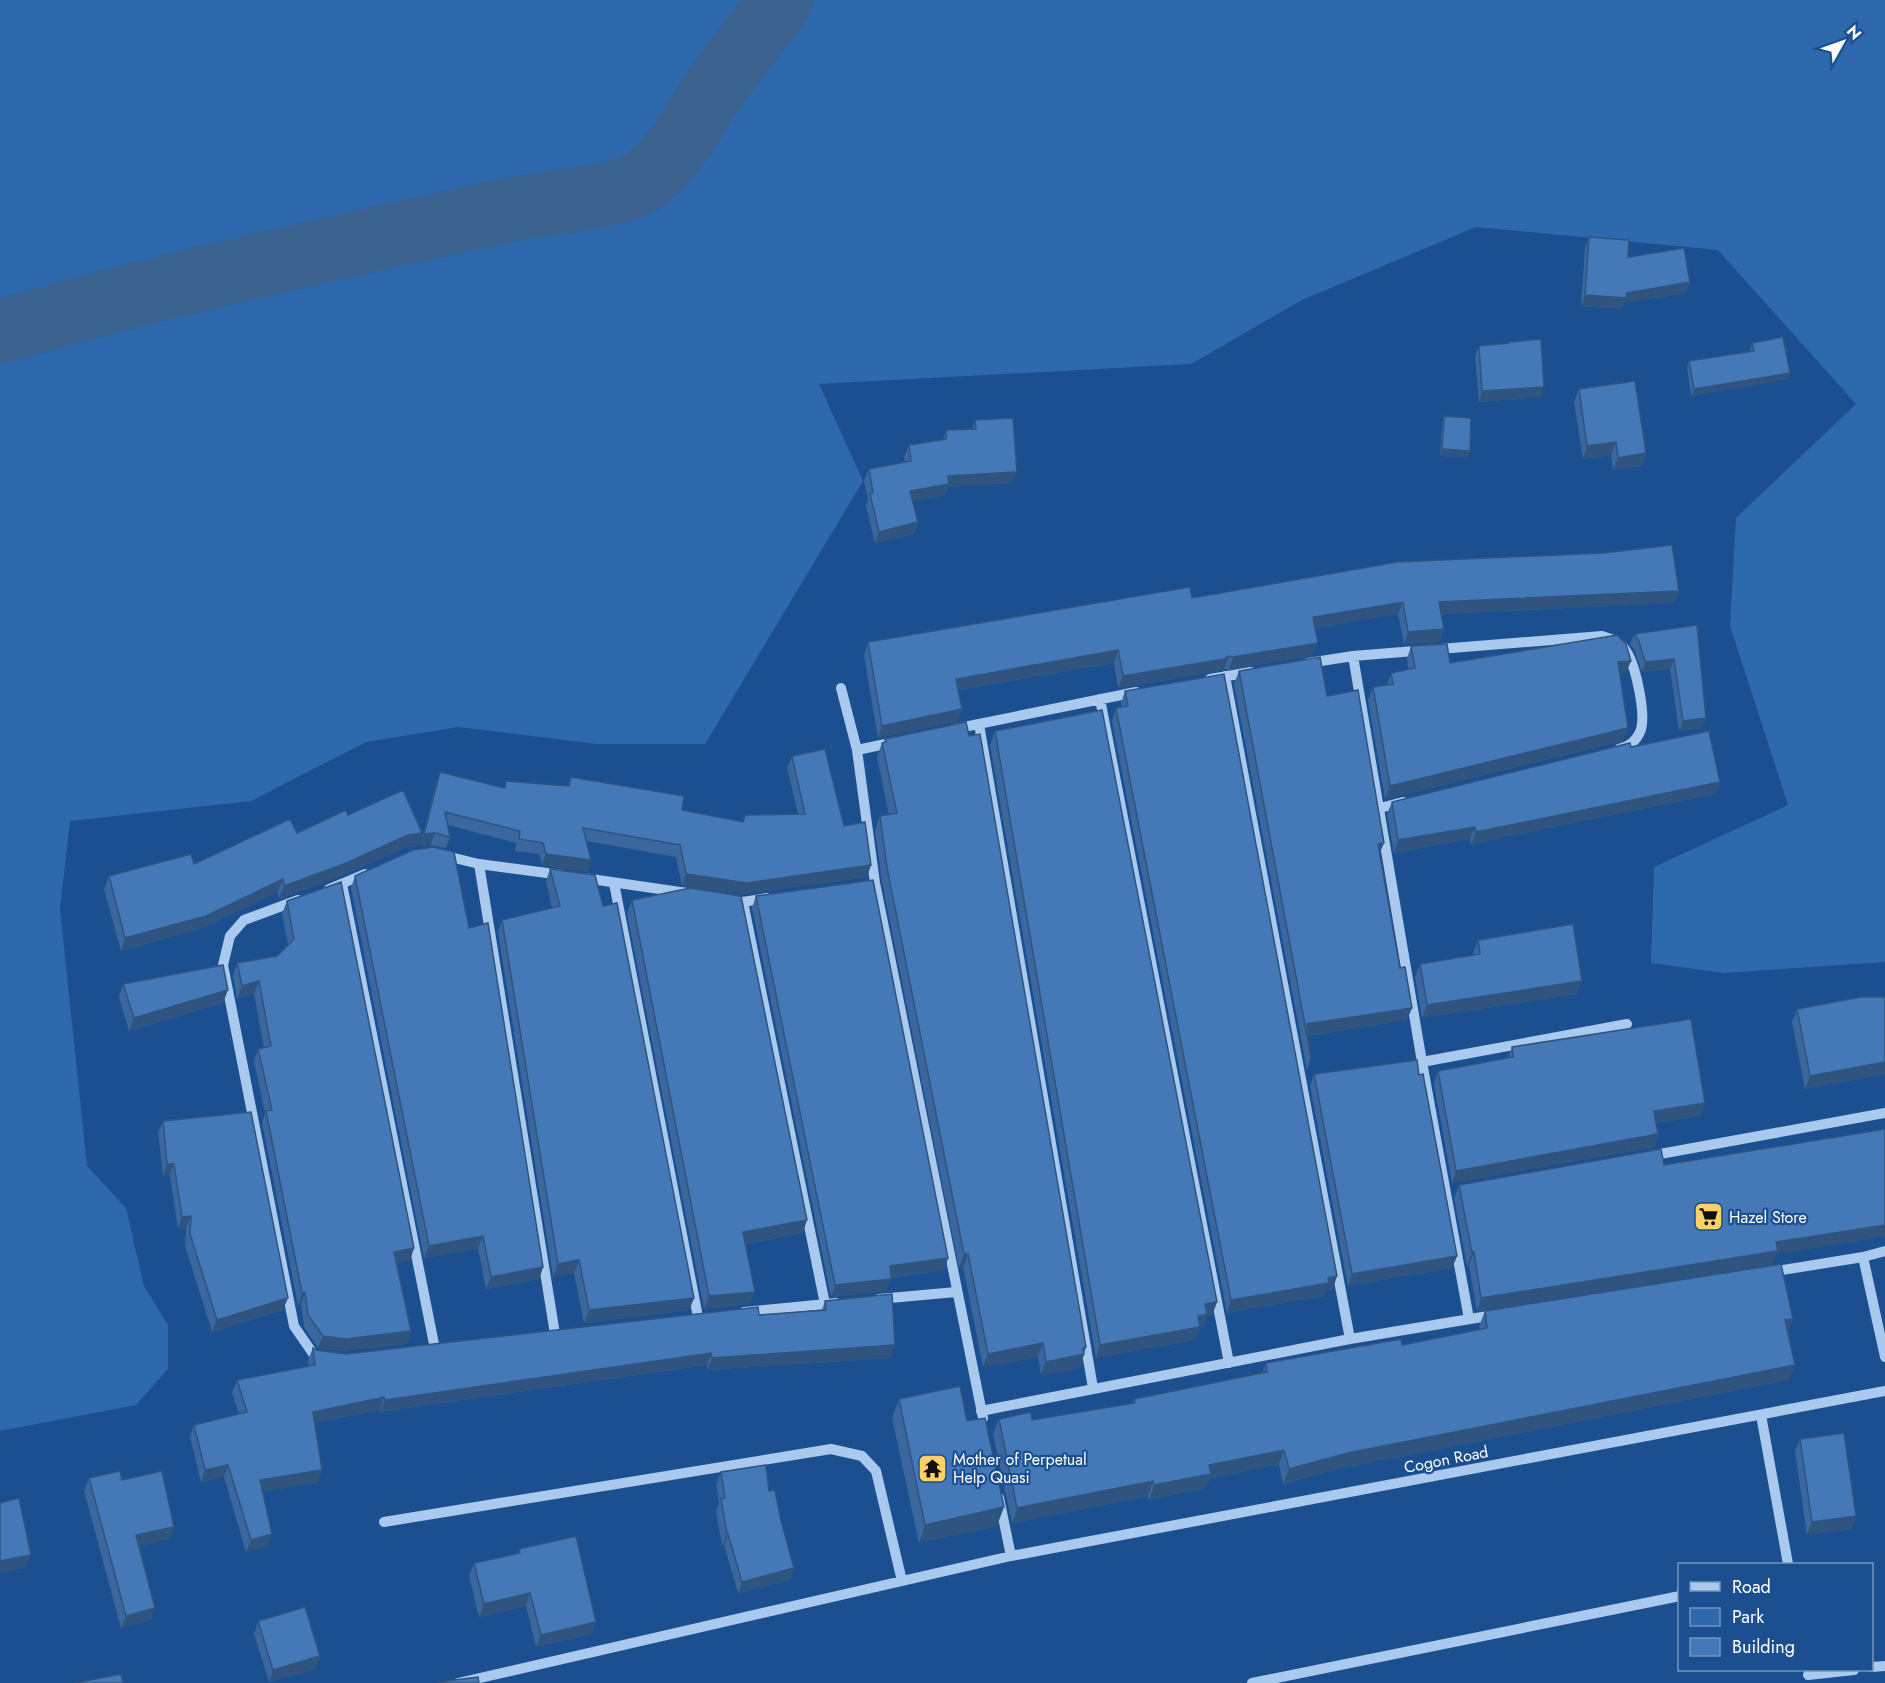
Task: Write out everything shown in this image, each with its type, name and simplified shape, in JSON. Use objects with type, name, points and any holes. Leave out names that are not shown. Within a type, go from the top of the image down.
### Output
[{"type":"street","points":[[1294,665],[1353,656],[1602,636],[1616,640],[1628,653],[1642,699],[1641,731],[1629,747],[1606,752]]},
{"type":"street","points":[[1353,656],[1422,1062],[1469,1319]]},
{"type":"street","points":[[1202,680],[1260,671]]},
{"type":"street","points":[[1225,676],[1350,1339]]},
{"type":"street","points":[[841,688],[857,750],[870,884],[986,1433]]},
{"type":"street","points":[[945,731],[1145,691]]},
{"type":"street","points":[[1100,699],[1229,1363]]},
{"type":"street","points":[[979,724],[1093,1388]]},
{"type":"street","points":[[857,750],[901,740]]},
{"type":"street","points":[[1380,807],[1414,799]]},
{"type":"street","points":[[429,852],[480,864],[696,895]]},
{"type":"street","points":[[480,864],[555,1334]]},
{"type":"street","points":[[332,1358],[314,1355],[294,1326],[223,965],[230,936],[244,920],[374,870]]},
{"type":"street","points":[[614,883],[698,1317]]},
{"type":"street","points":[[342,884],[440,1348],[423,1350]]},
{"type":"street","points":[[720,898],[743,902],[776,897]]},
{"type":"street","points":[[743,902],[825,1304]]},
{"type":"street","points":[[1422,1062],[1627,1024]]},
{"type":"street","points":[[1642,1157],[1885,1113]]},
{"type":"street","points":[[1445,1192],[1456,1190]]},
{"type":"street","points":[[1759,1273],[1863,1257],[1885,1251]]},
{"type":"street","points":[[1863,1257],[1885,1357]]},
{"type":"street","points":[[873,1300],[956,1292]]},
{"type":"street","points":[[733,1313],[849,1302]]},
{"type":"street","points":[[981,1411],[1350,1339],[1504,1314]]},
{"type":"street","name":"Cogon Road","points":[[458,1683],[1011,1556],[1885,1390]]},
{"type":"street","points":[[1761,1415],[1788,1563]]},
{"type":"street","points":[[384,1522],[831,1449],[862,1456],[876,1471],[902,1581]]},
{"type":"street","points":[[998,1489],[1011,1556]]},
{"type":"street","points":[[1252,1683],[1678,1596]]},
{"type":"street","points":[[1808,1676],[1846,1671]]},
{"type":"green space","points":[[0,0],[1885,0],[1885,962],[1724,973],[1651,963],[1654,867],[1788,805],[1730,626],[1736,518],[1856,404],[1718,250],[1476,227],[1302,300],[1191,364],[819,384],[863,481],[705,744],[597,744],[458,727],[366,742],[251,801],[70,821],[60,909],[87,1166],[126,1208],[144,1286],[168,1325],[168,1369],[136,1405],[0,1431]]},
{"type":"building","points":[[1589,237],[1629,240],[1628,257],[1684,248],[1690,282],[1627,293],[1626,298],[1585,295]]},
{"type":"building","points":[[1783,337],[1790,373],[1694,389],[1689,361],[1754,351],[1752,343]]},
{"type":"building","points":[[1541,339],[1544,387],[1482,391],[1479,346]]},
{"type":"building","points":[[1635,381],[1646,453],[1618,458],[1616,442],[1587,446],[1579,389]]},
{"type":"building","points":[[1444,416],[1471,418],[1470,451],[1442,449]]},
{"type":"building","points":[[1013,418],[1017,472],[948,476],[949,484],[910,491],[918,522],[879,532],[870,494],[873,493],[869,469],[911,461],[909,445],[946,439],[946,430],[976,429],[975,420]]},
{"type":"building","points":[[1672,545],[1679,591],[1439,602],[1444,629],[1408,632],[1403,602],[1313,617],[1318,643],[1229,656],[1224,659],[1123,676],[1118,650],[956,679],[962,709],[882,726],[868,642],[1190,587],[1192,598],[1397,562],[1603,553]]},
{"type":"building","points":[[1697,625],[1706,718],[1683,721],[1674,659],[1645,662],[1639,641],[1634,634]]},
{"type":"building","points":[[1617,635],[1626,644],[1631,661],[1618,662],[1628,728],[1390,786],[1373,687],[1393,684],[1391,673],[1415,668],[1411,646],[1447,644],[1450,663]]},
{"type":"building","points":[[1320,657],[1327,696],[1358,690],[1384,843],[1378,844],[1400,968],[1405,967],[1412,1008],[1307,1024],[1311,1057],[1239,671]]},
{"type":"building","points":[[1224,674],[1337,1276],[1328,1278],[1329,1283],[1231,1300],[1116,708],[1128,706],[1125,691]]},
{"type":"building","points":[[1102,710],[1217,1302],[1205,1304],[1207,1314],[1198,1316],[1200,1327],[1100,1345],[995,731]]},
{"type":"building","points":[[966,722],[969,736],[980,734],[1086,1347],[1083,1348],[1084,1354],[1046,1362],[1043,1343],[988,1354],[968,1254],[964,1254],[887,868],[880,816],[897,813],[882,743],[886,742],[885,739]]},
{"type":"building","points":[[1709,731],[1720,782],[1476,832],[1475,827],[1398,840],[1392,802],[1630,743],[1631,747]]},
{"type":"building","points":[[825,749],[844,826],[865,822],[871,865],[747,883],[686,874],[680,845],[583,828],[591,860],[546,854],[543,843],[519,839],[520,831],[445,812],[450,837],[435,833],[424,834],[440,772],[505,788],[506,781],[569,786],[571,777],[684,796],[682,810],[743,822],[745,815],[805,814],[792,756]]},
{"type":"building","points":[[403,790],[422,833],[408,835],[344,864],[284,886],[283,879],[206,916],[125,938],[109,876],[191,854],[194,864],[290,819],[297,833],[346,810],[348,815]]},
{"type":"building","points":[[433,847],[454,852],[469,928],[488,923],[543,1267],[491,1277],[483,1236],[429,1246],[355,876],[413,850]]},
{"type":"building","points":[[550,869],[595,875],[603,906],[617,903],[694,1298],[589,1310],[579,1260],[558,1264],[502,920],[560,906]]},
{"type":"building","points":[[873,880],[948,1258],[890,1266],[891,1279],[835,1285],[756,896]]},
{"type":"building","points":[[341,882],[414,1248],[394,1252],[411,1331],[346,1339],[323,1336],[308,1315],[266,1111],[272,1110],[258,1049],[271,1046],[259,981],[242,986],[237,963],[277,956],[294,939],[287,901]]},
{"type":"building","points":[[690,888],[741,896],[807,1220],[743,1232],[755,1292],[709,1296],[632,900]]},
{"type":"building","points":[[1573,924],[1582,981],[1427,1005],[1420,964],[1480,954],[1478,940]]},
{"type":"building","points":[[223,965],[228,990],[134,1018],[123,984]]},
{"type":"building","points":[[1861,997],[1885,997],[1885,1062],[1810,1076],[1797,1009]]},
{"type":"building","points":[[1691,1019],[1705,1103],[1654,1111],[1658,1134],[1456,1171],[1438,1071],[1513,1057],[1512,1047]]},
{"type":"building","points":[[1417,1060],[1419,1075],[1423,1074],[1457,1256],[1352,1274],[1314,1074]]},
{"type":"building","points":[[251,1112],[288,1298],[217,1320],[190,1234],[191,1216],[182,1217],[174,1164],[167,1164],[163,1121]]},
{"type":"building","points":[[1885,1129],[1885,1225],[1776,1242],[1778,1251],[1481,1298],[1474,1252],[1472,1253],[1459,1185],[1661,1149],[1664,1165]]},
{"type":"building","points":[[1781,1264],[1793,1319],[1785,1320],[1795,1365],[1348,1453],[1289,1469],[1284,1450],[1209,1465],[1211,1474],[1154,1485],[1153,1481],[1017,1508],[999,1419],[1031,1412],[1032,1420],[1135,1403],[1134,1399],[1267,1372],[1266,1363],[1401,1339],[1402,1345],[1487,1328],[1485,1311]]},
{"type":"building","points":[[892,1294],[895,1345],[712,1358],[711,1353],[385,1400],[384,1397],[313,1412],[322,1470],[260,1480],[272,1534],[251,1540],[228,1465],[205,1470],[194,1425],[247,1412],[237,1380],[315,1365],[313,1348],[346,1354],[758,1307],[759,1315],[826,1310],[825,1301]]},
{"type":"building","points":[[960,1386],[967,1421],[985,1418],[1004,1507],[925,1525],[899,1399]]},
{"type":"building","points":[[1844,1433],[1856,1516],[1812,1522],[1800,1439]]},
{"type":"building","points":[[766,1465],[769,1491],[775,1490],[794,1568],[742,1582],[727,1534],[721,1499],[725,1498],[721,1472]]},
{"type":"building","points":[[120,1471],[122,1480],[162,1471],[174,1527],[136,1535],[155,1608],[126,1616],[89,1478]]},
{"type":"building","points":[[19,1498],[31,1555],[0,1561],[0,1503]]},
{"type":"building","points":[[576,1536],[596,1622],[541,1635],[530,1593],[484,1604],[474,1563],[520,1553],[519,1549]]},
{"type":"building","points":[[305,1607],[320,1656],[273,1670],[258,1621]]},
{"type":"building","points":[[121,1674],[123,1683],[74,1683]]},
{"type":"building","points":[[478,1677],[479,1683],[439,1683],[439,1682]]},
{"type":"waterway","points":[[0,332],[253,267],[508,210],[599,196],[633,186],[645,180],[666,161],[724,76],[782,0]]},
{"type":"place","name":"Hazel Store","points":[[1708,1217]]},
{"type":"place","name":"Mother of Perpetual Help Quasi","points":[[932,1468]]}]
